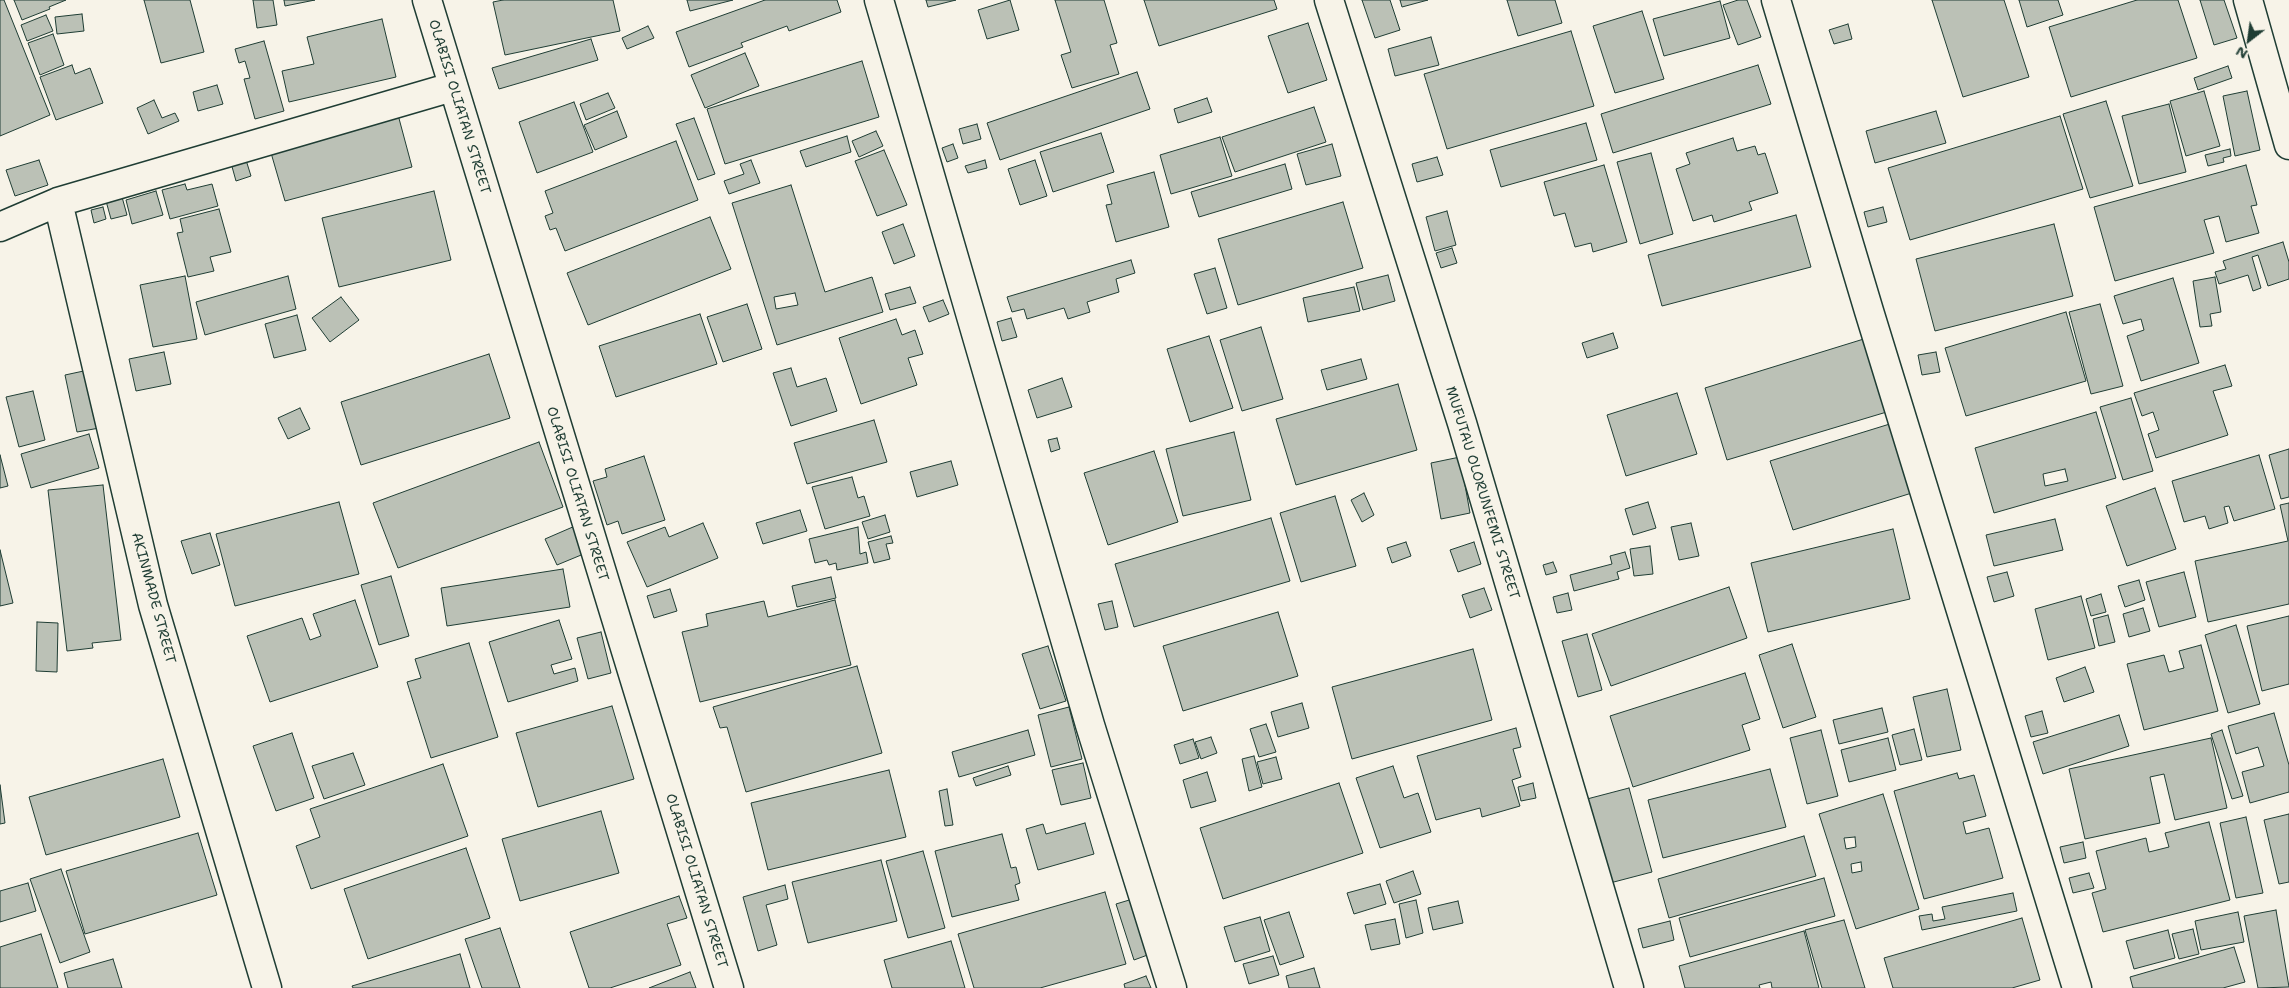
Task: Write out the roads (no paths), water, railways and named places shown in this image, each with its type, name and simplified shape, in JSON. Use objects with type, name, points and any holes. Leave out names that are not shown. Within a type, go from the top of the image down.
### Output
[{"type":"street","name":"OLABISI OLIATAN STREET","points":[[427,0],[452,87],[729,988]]},
{"type":"street","points":[[879,0],[1090,724],[1172,988]]},
{"type":"street","name":"MUFUTAU OLORUNFEMI STREET","points":[[1329,0],[1462,423],[1629,988]]},
{"type":"street","points":[[1776,0],[1872,321],[2077,988]]},
{"type":"street","points":[[2248,0],[2289,145]]},
{"type":"street","points":[[0,227],[58,202],[452,87]]},
{"type":"street","name":"AKINMADE STREET","points":[[58,202],[153,605],[267,988]]}]
